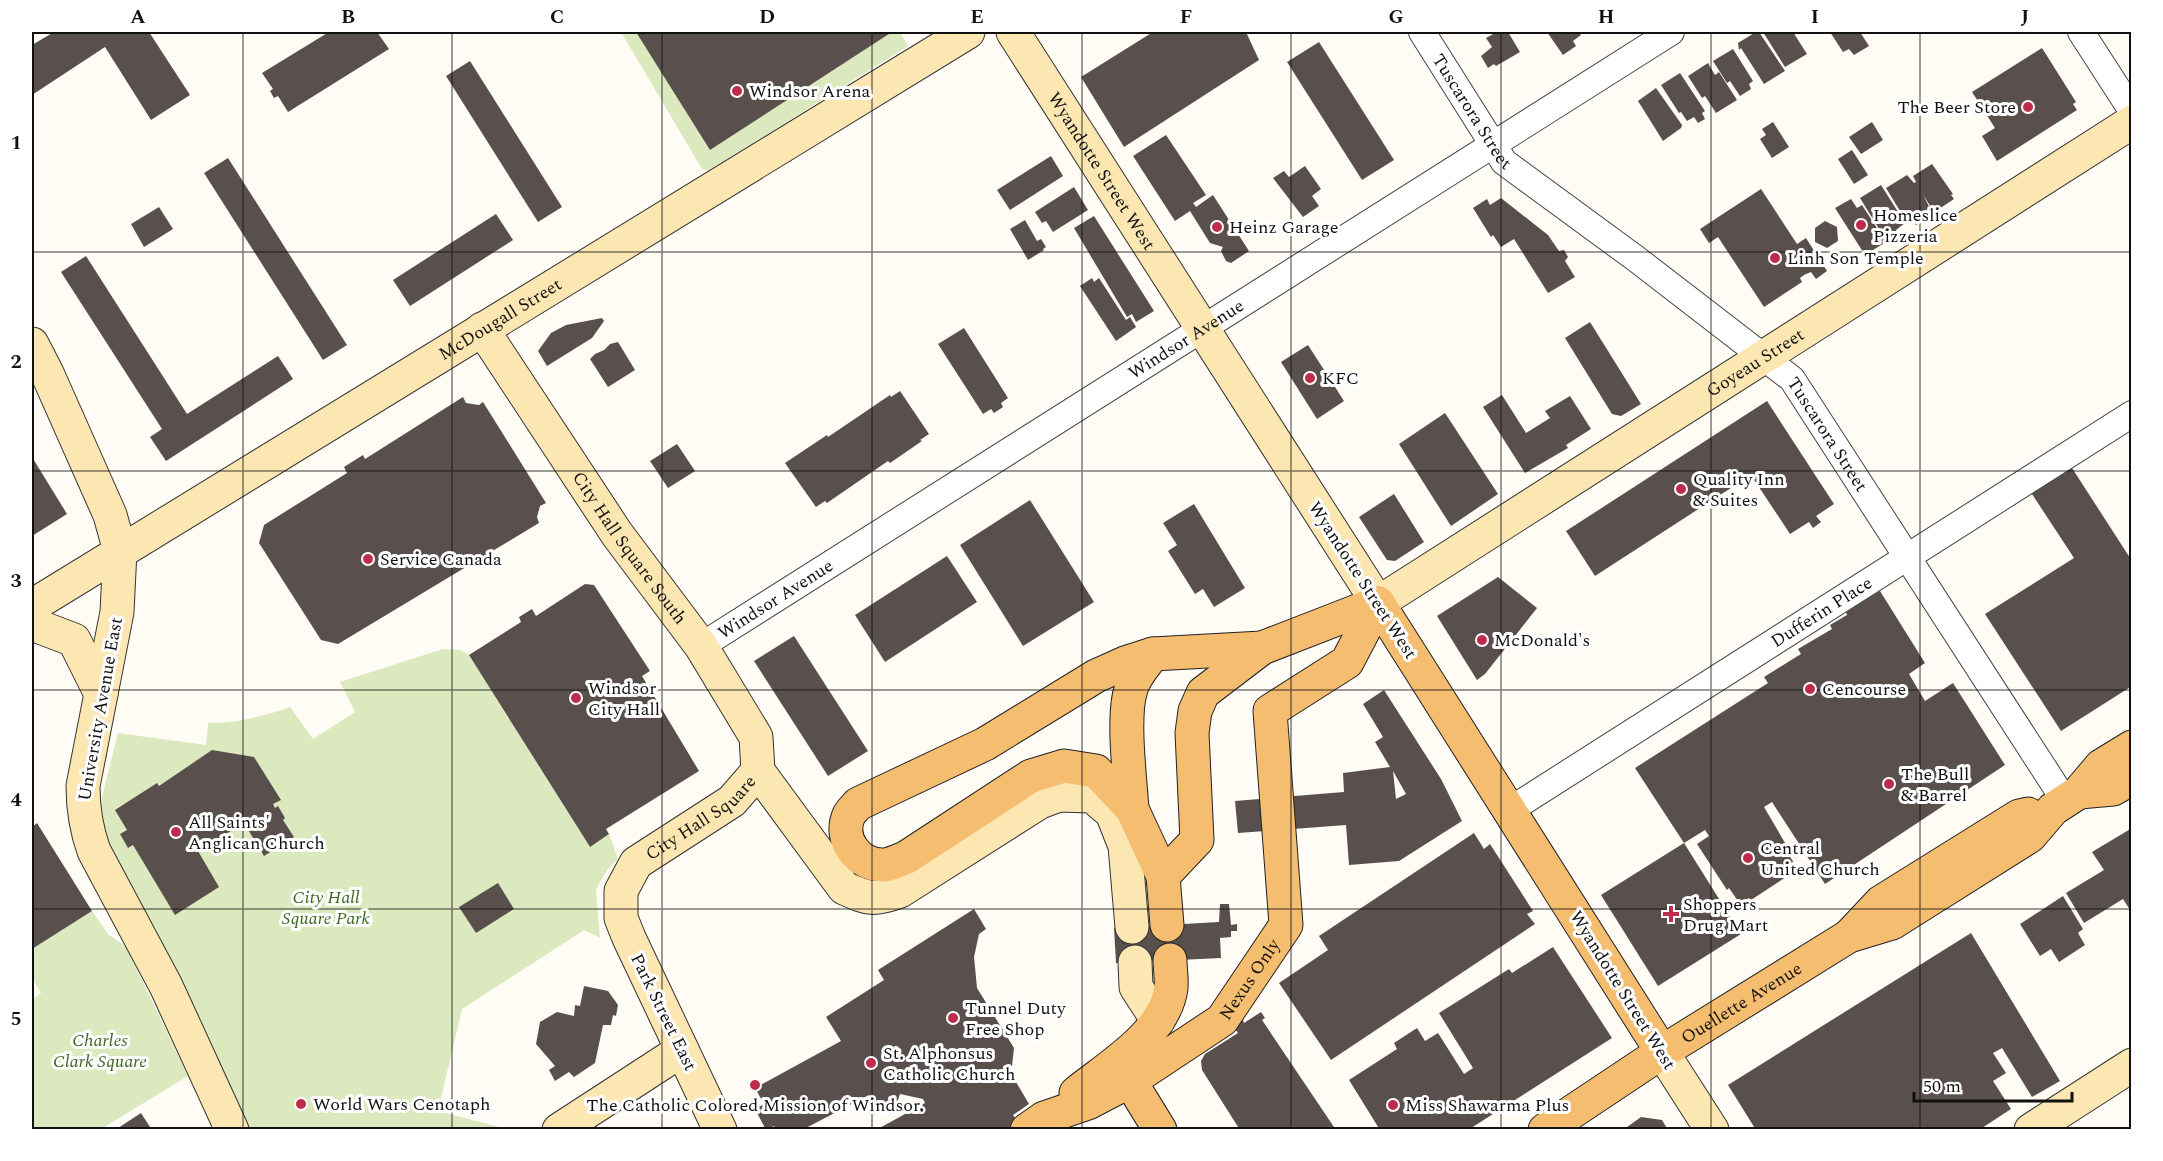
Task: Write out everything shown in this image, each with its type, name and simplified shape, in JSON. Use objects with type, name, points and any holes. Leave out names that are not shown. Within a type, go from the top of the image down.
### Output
[{"type":"main road","points":[[1163,876],[1197,840],[1192,733],[1195,711],[1203,693],[1262,648],[1378,603]]},
{"type":"main road","name":"Wyandotte Street West","points":[[1378,603],[1662,1052]]},
{"type":"main road","name":"Nexus Only","points":[[1036,1124],[1088,1103],[1130,1081],[1222,1020],[1286,925],[1270,711],[1347,663],[1378,603]]},
{"type":"main road","points":[[1167,925],[1163,876],[1132,809],[1096,771],[1064,766],[1031,776],[896,862],[884,865],[862,859],[851,848],[846,827],[850,815],[858,804],[985,744],[1108,670],[1153,654],[1262,648]]},
{"type":"main road","points":[[1132,809],[1128,711],[1131,690],[1137,675],[1153,654]]},
{"type":"main road","points":[[2066,801],[2101,766],[2132,747]]},
{"type":"main road","name":"Ouellette Avenue","points":[[1545,1130],[1662,1052],[1849,936],[1881,902],[2019,816],[2113,789],[2132,778]]},
{"type":"main road","points":[[1036,1124],[1143,1039],[1158,1021],[1171,989],[1170,960]]},
{"type":"main road","points":[[1130,1081],[1160,1130]]},
{"type":"street","name":"McDougall Street","points":[[32,606],[968,32]]},
{"type":"street","name":"Wyandotte Street West","points":[[1013,32],[1378,603]]},
{"type":"street","name":"Tuscarora Street","points":[[1422,32],[1504,162],[1635,258],[1792,379],[2066,801]]},
{"type":"street","name":"Windsor Avenue","points":[[701,646],[1671,32]]},
{"type":"street","points":[[2081,32],[2132,111]]},
{"type":"street","name":"Goyeau Street","points":[[1378,603],[2132,122]]},
{"type":"street","name":"City Hall Square South","points":[[482,329],[617,534],[701,646],[756,737],[758,771]]},
{"type":"street","name":"University Avenue East","points":[[32,344],[110,515],[120,551],[117,612],[83,786],[83,813],[87,833],[94,851],[166,986],[232,1130]]},
{"type":"street","name":"Dufferin Place","points":[[1510,810],[2132,414]]},
{"type":"street","points":[[32,624],[74,640],[101,694]]},
{"type":"street","points":[[758,771],[844,888],[865,897],[880,898],[900,891],[1040,802],[1059,795],[1092,796],[1112,813],[1125,846],[1132,927]]},
{"type":"street","name":"City Hall Square","points":[[621,891],[636,863],[732,801],[758,771]]},
{"type":"street","name":"Park Street East","points":[[621,891],[621,918],[629,938],[720,1130]]},
{"type":"street","points":[[1135,962],[1137,987],[1158,1021]]},
{"type":"street","points":[[559,1130],[682,1050]]},
{"type":"street","name":"Wyandotte Street West","points":[[1662,1052],[1712,1130]]},
{"type":"street","points":[[2031,1130],[2132,1065]]},
{"type":"green space","name":"Windsor Arena","points":[[621,32],[900,32],[908,46],[708,171],[702,169]]},
{"type":"green space","name":"City Hall Square Park","points":[[443,649],[461,650],[469,655],[589,846],[609,834],[618,859],[607,870],[596,889],[600,938],[584,930],[462,1009],[438,1111],[503,1129],[243,1129],[96,821],[118,733],[206,745],[208,723],[250,719],[290,707],[313,739],[355,712],[340,682]]},
{"type":"green space","name":"Charles Clark Square","points":[[92,911],[108,934],[126,947],[188,1076],[101,1129],[32,1130],[32,999],[41,993],[32,978],[32,949]]},
{"type":"building","points":[[54,32],[149,32],[190,95],[151,120],[105,47],[32,95],[32,45]]},
{"type":"building","points":[[329,32],[377,32],[389,49],[288,112],[278,96],[274,98],[270,91],[273,89],[262,73]]},
{"type":"building","name":"Windsor Arena","points":[[636,32],[892,32],[710,150]]},
{"type":"building","points":[[1153,32],[1246,32],[1259,60],[1124,147],[1081,77]]},
{"type":"building","points":[[1497,32],[1508,32],[1520,52],[1488,68],[1481,56],[1492,47],[1486,38]]},
{"type":"building","points":[[1547,32],[1579,32],[1581,35],[1573,41],[1576,46],[1563,55]]},
{"type":"building","points":[[1759,32],[1785,71],[1764,84],[1741,48],[1739,50],[1738,43]]},
{"type":"building","points":[[1763,32],[1793,32],[1807,54],[1785,67]]},
{"type":"building","points":[[1830,32],[1860,32],[1869,46],[1854,55],[1849,49],[1843,52]]},
{"type":"building","points":[[1319,42],[1394,160],[1362,180],[1287,62]]},
{"type":"building","name":"The Beer Store","points":[[2042,48],[2076,102],[2073,104],[2077,110],[1997,161],[1982,136],[1995,128],[1972,92]]},
{"type":"building","points":[[1733,49],[1753,81],[1749,84],[1751,89],[1740,96],[1730,81],[1727,83],[1713,61]]},
{"type":"building","points":[[470,61],[562,207],[538,222],[446,76]]},
{"type":"building","points":[[1708,63],[1715,75],[1719,72],[1737,100],[1716,113],[1705,96],[1702,98],[1688,76]]},
{"type":"building","points":[[1680,73],[1705,111],[1702,113],[1705,119],[1698,123],[1694,117],[1687,121],[1681,112],[1679,113],[1661,85]]},
{"type":"building","points":[[1656,88],[1682,125],[1663,141],[1638,101]]},
{"type":"building","points":[[1773,122],[1789,147],[1772,158],[1760,139],[1766,135],[1762,129]]},
{"type":"building","points":[[1872,122],[1883,140],[1861,154],[1849,137]]},
{"type":"building","points":[[1166,135],[1206,195],[1193,203],[1196,207],[1213,195],[1249,251],[1231,263],[1226,261],[1221,251],[1223,247],[1210,243],[1190,211],[1175,221],[1133,156]]},
{"type":"building","points":[[1852,150],[1868,175],[1854,184],[1838,159]]},
{"type":"building","points":[[1051,156],[1063,176],[1010,210],[997,190]]},
{"type":"building","points":[[228,158],[347,345],[323,360],[204,173]]},
{"type":"building","points":[[1932,164],[1953,194],[1951,195],[1954,199],[1936,211],[1923,195],[1930,208],[1927,210],[1930,216],[1916,225],[1913,221],[1908,224],[1886,188],[1907,175],[1914,183],[1916,182],[1913,176]]},
{"type":"building","points":[[1305,166],[1321,189],[1312,196],[1319,206],[1303,217],[1273,178],[1284,171],[1289,177]]},
{"type":"building","points":[[1881,185],[1905,223],[1896,230],[1899,235],[1887,242],[1860,198]]},
{"type":"building","points":[[1074,187],[1088,210],[1053,232],[1046,221],[1042,223],[1035,212]]},
{"type":"building","name":"Linh Son Temple","points":[[1761,189],[1797,244],[1806,238],[1827,271],[1816,279],[1811,272],[1804,275],[1800,278],[1802,282],[1764,307],[1718,237],[1709,243],[1700,229]]},
{"type":"building","points":[[1501,198],[1548,235],[1559,251],[1564,250],[1568,257],[1565,261],[1575,277],[1548,293],[1514,239],[1501,247],[1493,235],[1491,237],[1473,208],[1487,199],[1490,205]]},
{"type":"building","name":"Homeslice Pizzeria","points":[[1851,199],[1857,208],[1862,205],[1886,242],[1865,255],[1835,208]]},
{"type":"building","points":[[159,207],[173,229],[144,247],[131,224]]},
{"type":"building","points":[[496,214],[513,240],[410,306],[393,280]]},
{"type":"building","points":[[1094,216],[1154,311],[1136,322],[1132,314],[1127,317],[1074,228]]},
{"type":"building","points":[[1025,220],[1037,241],[1041,239],[1046,247],[1028,260],[1010,229]]},
{"type":"building","points":[[1825,221],[1837,227],[1838,241],[1827,248],[1815,242],[1815,228]]},
{"type":"building","points":[[86,256],[187,414],[278,356],[293,379],[166,461],[150,437],[162,429],[61,272]]},
{"type":"building","points":[[1092,278],[1094,282],[1099,278],[1126,320],[1130,317],[1136,327],[1116,341],[1080,286]]},
{"type":"building","points":[[602,318],[604,321],[592,338],[547,366],[538,351],[551,333],[566,325]]},
{"type":"building","points":[[1590,322],[1641,404],[1621,416],[1612,414],[1565,338]]},
{"type":"building","points":[[964,328],[1008,398],[1001,403],[1003,407],[994,413],[991,409],[983,414],[938,344]]},
{"type":"building","points":[[618,342],[635,370],[608,387],[590,359],[610,344]]},
{"type":"building","name":"KFC","points":[[1308,345],[1344,401],[1317,419],[1281,362]]},
{"type":"building","points":[[900,391],[929,434],[890,463],[888,461],[827,503],[825,501],[816,507],[785,463],[890,395],[891,397]]},
{"type":"building","points":[[1502,395],[1526,433],[1550,418],[1545,411],[1570,396],[1591,429],[1566,445],[1568,448],[1525,473],[1483,407]]},
{"type":"building","points":[[463,397],[466,403],[479,405],[483,402],[546,503],[540,506],[537,517],[539,523],[338,644],[321,640],[259,543],[264,525],[347,473],[344,467],[363,455],[365,459]]},
{"type":"building","name":"Quality Inn & Suites","points":[[1767,401],[1834,504],[1816,516],[1821,522],[1813,528],[1809,522],[1790,534],[1751,475],[1595,576],[1566,531]]},
{"type":"building","points":[[1445,413],[1498,494],[1451,526],[1399,444]]},
{"type":"building","points":[[677,444],[695,471],[668,488],[650,461]]},
{"type":"building","points":[[32,457],[67,514],[32,536]]},
{"type":"building","points":[[2072,468],[2132,561],[2132,686],[2061,731],[1985,614],[2074,558],[2030,491]]},
{"type":"building","points":[[1394,494],[1424,542],[1395,561],[1387,560],[1359,517]]},
{"type":"building","points":[[1030,500],[1094,602],[1023,646],[960,545]]},
{"type":"building","points":[[1194,504],[1245,588],[1214,607],[1203,589],[1195,594],[1168,551],[1177,545],[1163,523]]},
{"type":"building","points":[[947,556],[977,602],[885,662],[855,615]]},
{"type":"building","name":"McDonald's","points":[[1498,577],[1537,608],[1485,674],[1477,680],[1437,616]]},
{"type":"building","name":"Windsor City Hall","points":[[585,584],[594,585],[650,671],[642,676],[699,771],[606,829],[609,834],[590,847],[469,655],[521,622],[519,617],[532,609],[536,616]]},
{"type":"building","points":[[1880,591],[1925,663],[1909,674],[1925,701],[1953,683],[2005,765],[1825,884],[1772,802],[1764,807],[1796,866],[1787,871],[1789,875],[1751,900],[1749,898],[1740,904],[1729,888],[1727,890],[1697,844],[1709,836],[1705,830],[1684,843],[1635,768],[1768,683],[1764,677],[1801,654],[1798,649],[1832,629],[1830,625],[1847,615],[1846,612]]},
{"type":"building","points":[[794,636],[868,751],[828,776],[754,661]]},
{"type":"building","points":[[1384,690],[1441,779],[1462,821],[1399,861],[1349,865],[1346,825],[1238,833],[1235,801],[1344,792],[1343,773],[1390,767],[1375,742],[1383,737],[1363,704]],"holes":[[[1393,771],[1406,794],[1396,799]]]},
{"type":"building","name":"All Saints' Anglican Church","points":[[212,750],[254,757],[281,800],[273,804],[275,808],[278,806],[285,818],[283,820],[294,837],[264,856],[244,823],[198,851],[219,887],[175,915],[133,845],[128,848],[120,834],[127,830],[115,810],[157,783],[159,786]]},
{"type":"building","points":[[37,823],[92,911],[32,949],[32,827]]},
{"type":"building","points":[[2132,828],[2132,913],[2123,899],[2084,923],[2066,893],[2104,870],[2092,852]]},
{"type":"building","points":[[1474,833],[1484,849],[1490,844],[1533,911],[1527,914],[1535,924],[1331,1060],[1279,983],[1328,950],[1319,936]]},
{"type":"building","name":"Shoppers Drug Mart","points":[[1684,843],[1741,934],[1658,986],[1601,895]]},
{"type":"building","points":[[498,883],[514,909],[476,933],[459,907]]},
{"type":"building","points":[[2063,896],[2083,929],[2078,933],[2085,945],[2059,962],[2051,949],[2040,956],[2020,924]]},
{"type":"building","points":[[1220,904],[1229,904],[1231,925],[1237,924],[1237,931],[1231,931],[1231,937],[1220,938],[1221,958],[1116,963],[1114,928],[1219,922]]},
{"type":"building","points":[[974,909],[986,929],[979,934],[974,957],[977,988],[1014,1048],[1012,1066],[1003,1067],[1004,1074],[1010,1072],[1029,1104],[1013,1115],[1018,1122],[1006,1130],[876,1130],[925,1103],[923,1099],[900,1094],[896,1106],[887,1111],[877,1106],[869,1095],[802,1130],[775,1130],[774,1126],[766,1130],[755,1109],[764,1104],[755,1088],[841,1041],[826,1017],[884,980],[878,970]]},
{"type":"building","points":[[1971,933],[2060,1081],[2032,1097],[2002,1048],[1993,1053],[2006,1073],[1993,1081],[2011,1109],[1979,1130],[1756,1130],[1728,1085]]},
{"type":"building","points":[[1553,947],[1612,1038],[1468,1130],[1380,1130],[1349,1080],[1397,1049],[1394,1043],[1417,1028],[1425,1041],[1438,1033],[1464,1074],[1473,1068],[1439,1013],[1509,969],[1512,973]]},
{"type":"building","points":[[584,986],[608,991],[618,1005],[616,1016],[613,1015],[611,1025],[603,1025],[595,1063],[574,1077],[569,1072],[555,1081],[549,1070],[555,1066],[536,1044],[540,1022],[557,1012],[574,1016],[575,1005],[580,1006]]},
{"type":"building","points":[[1261,1012],[1265,1018],[1262,1020],[1336,1130],[1240,1130],[1202,1070],[1201,1061],[1205,1054],[1238,1033],[1235,1029],[1237,1027],[1232,1022],[1243,1020],[1244,1023]]},
{"type":"building","points":[[141,1113],[152,1130],[115,1130]]},
{"type":"building","points":[[1641,1117],[1662,1120],[1668,1130],[1623,1130]]},
{"type":"place","name":"Windsor Arena","points":[[737,91]]},
{"type":"place","name":"The Beer Store","points":[[2028,107]]},
{"type":"place","name":"Homeslice Pizzeria","points":[[1861,225]]},
{"type":"place","name":"Heinz Garage","points":[[1217,227]]},
{"type":"place","name":"Linh Son Temple","points":[[1775,258]]},
{"type":"place","name":"KFC","points":[[1310,378]]},
{"type":"place","name":"Quality Inn & Suites","points":[[1681,489]]},
{"type":"place","name":"Service Canada","points":[[368,559]]},
{"type":"place","name":"McDonald's","points":[[1482,640]]},
{"type":"place","name":"Cencourse","points":[[1810,689]]},
{"type":"place","name":"Windsor City Hall","points":[[576,698]]},
{"type":"place","name":"The Bull & Barrel","points":[[1889,784]]},
{"type":"place","name":"All Saints' Anglican Church","points":[[176,832]]},
{"type":"place","name":"Central United Church","points":[[1748,858]]},
{"type":"place","name":"Shoppers Drug Mart","points":[[1671,914]]},
{"type":"place","name":"Tunnel Duty Free Shop","points":[[953,1018]]},
{"type":"place","name":"St. Alphonsus Catholic Church","points":[[871,1063]]},
{"type":"place","name":"The Catholic Colored Mission of Windsor.","points":[[755,1085]]},
{"type":"place","name":"World Wars Cenotaph","points":[[301,1104]]},
{"type":"place","name":"Miss Shawarma Plus","points":[[1393,1105]]}]
